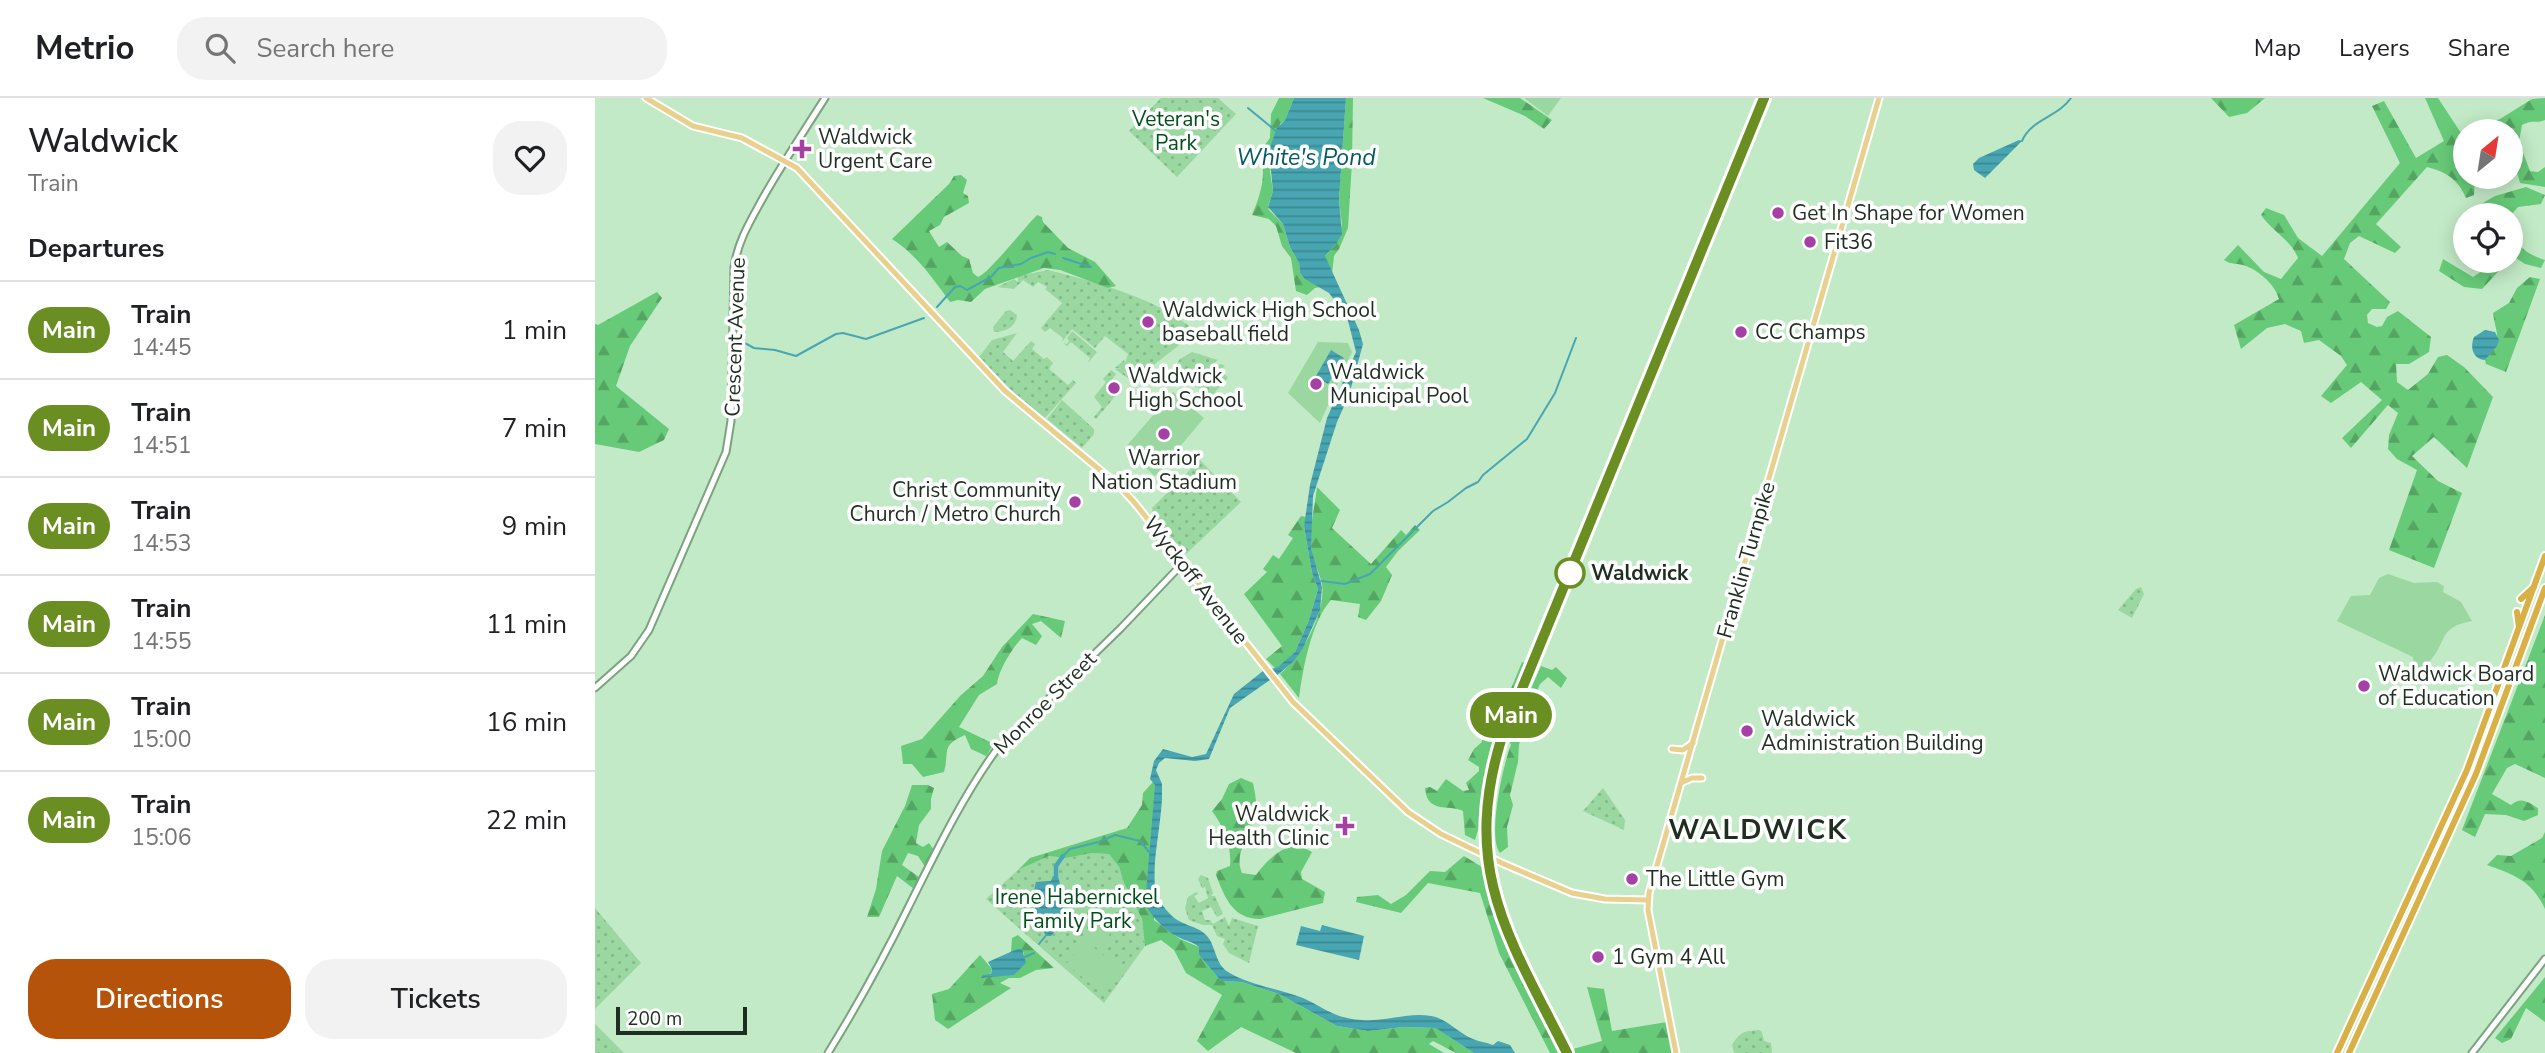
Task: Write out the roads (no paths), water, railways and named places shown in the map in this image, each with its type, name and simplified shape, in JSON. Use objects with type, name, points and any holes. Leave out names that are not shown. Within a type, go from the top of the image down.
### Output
[{"type":"highway","points":[[2337,1053],[2463,781],[2545,556]]},
{"type":"highway","points":[[2521,599],[2535,586]]},
{"type":"highway","points":[[2349,1053],[2476,774],[2545,588]]},
{"type":"highway","points":[[2517,612],[2519,630]]},
{"type":"main road","name":"Wyckoff Avenue","points":[[646,98],[693,127],[742,138],[802,172],[1005,391],[1126,494],[1293,702],[1409,812],[1441,834],[1572,893],[1601,898],[1649,900]]},
{"type":"main road","name":"Crescent Avenue","points":[[595,688],[631,656],[649,630],[726,452],[731,431],[734,267],[738,246],[785,160],[825,98]]},
{"type":"main road","name":"Franklin Turnpike","points":[[1676,1053],[1648,910],[1651,884],[1695,741],[1754,527],[1879,98]]},
{"type":"main road","name":"Monroe Street","points":[[828,1053],[986,764],[997,749],[1121,628],[1183,563]]},
{"type":"main road","points":[[1672,749],[1687,749],[1695,741]]},
{"type":"main road","points":[[1683,782],[1702,778]]},
{"type":"main road","points":[[2472,1053],[2545,959]]},
{"type":"water","name":"White's Pond","points":[[1294,98],[1346,98],[1339,199],[1342,234],[1325,256],[1363,344],[1349,395],[1337,422],[1313,496],[1311,548],[1322,587],[1320,610],[1303,648],[1294,661],[1230,708],[1209,759],[1195,761],[1165,758],[1159,763],[1156,770],[1162,784],[1162,798],[1154,878],[1156,892],[1171,915],[1207,936],[1224,969],[1236,976],[1303,998],[1352,1019],[1431,1016],[1475,1040],[1493,1045],[1498,1041],[1510,1045],[1515,1053],[1474,1053],[1436,1028],[1404,1027],[1368,1031],[1337,1026],[1279,994],[1242,982],[1221,981],[1199,955],[1199,947],[1168,931],[1145,905],[1155,785],[1150,779],[1154,761],[1163,749],[1192,757],[1206,754],[1234,694],[1263,671],[1278,667],[1295,652],[1309,620],[1318,589],[1312,573],[1304,526],[1310,485],[1327,418],[1356,352],[1347,317],[1329,293],[1305,279],[1300,273],[1299,263],[1290,247],[1283,224],[1268,207],[1273,191],[1269,150],[1277,128],[1285,120]]},
{"type":"water","points":[[2022,141],[1985,178],[1974,170],[1973,164],[1979,158]]},
{"type":"water","points":[[2485,330],[2495,332],[2499,340],[2485,360],[2475,355],[2472,345],[2474,337]]},
{"type":"water","points":[[1331,350],[1344,358],[1328,384],[1316,376]]},
{"type":"water","points":[[1053,876],[1058,876],[1063,907],[1056,929],[1051,936],[1047,936],[1037,918],[1035,888],[1036,882],[1051,881]]},
{"type":"water","points":[[1322,925],[1364,936],[1359,960],[1296,945],[1301,926],[1320,931]]},
{"type":"water","points":[[1022,949],[1026,963],[1014,975],[981,978],[991,974],[992,969],[988,962]]},
{"type":"waterway","points":[[2022,141],[2032,128],[2059,110],[2071,98]]},
{"type":"waterway","points":[[1248,108],[1276,131]]},
{"type":"waterway","points":[[937,307],[955,287],[960,286],[967,290],[991,277],[999,268],[1021,264],[1048,252],[1055,254]]},
{"type":"waterway","points":[[1063,258],[1091,267]]},
{"type":"waterway","points":[[737,342],[796,356],[836,334],[843,333],[866,339],[924,318]]},
{"type":"waterway","points":[[1321,581],[1345,584],[1370,574],[1433,511],[1478,482],[1527,439],[1555,393],[1576,338]]},
{"type":"waterway","points":[[1063,856],[1070,849],[1115,835],[1140,841],[1150,853]]},
{"type":"waterway","points":[[1056,876],[1056,866],[1063,856]]},
{"type":"waterway","points":[[1039,944],[1047,934]]},
{"type":"waterway","points":[[1025,957],[1034,953]]},
{"type":"railway","points":[[1570,1053],[1513,940],[1501,904],[1492,868],[1489,829],[1492,787],[1503,741],[1767,98]]},
{"type":"train","name":"Main","points":[[1567,1053],[1508,937],[1497,907],[1485,849],[1485,827],[1494,762],[1764,98]]},
{"type":"place","name":"Waldwick Urgent Care","points":[[802,149]]},
{"type":"place","name":"Get In Shape for Women","points":[[1778,213]]},
{"type":"place","name":"Fit36","points":[[1810,242]]},
{"type":"place","name":"Waldwick High School baseball field","points":[[1148,322]]},
{"type":"place","name":"CC Champs","points":[[1741,332]]},
{"type":"place","name":"Waldwick Municipal Pool","points":[[1316,384]]},
{"type":"place","name":"Waldwick High School","points":[[1114,388]]},
{"type":"place","name":"Warrior Nation Stadium","points":[[1164,434]]},
{"type":"place","name":"Christ Community Church / Metro Church","points":[[1075,502]]},
{"type":"place","name":"Waldwick","points":[[1570,573]]},
{"type":"place","name":"Waldwick Board of Education","points":[[2364,686]]},
{"type":"place","name":"Waldwick Administration Building","points":[[1747,731]]},
{"type":"place","name":"Waldwick Health Clinic","points":[[1345,826]]},
{"type":"place","name":"The Little Gym","points":[[1632,879]]},
{"type":"place","name":"1 Gym 4 All","points":[[1598,957]]},
{"type":"district","name":"WALDWICK","points":[[1758,829]]},
{"type":"park label","name":"Veteran's Park","points":[[1176,131]]},
{"type":"park label","name":"Irene Habernickel Family Park","points":[[1077,909]]}]
